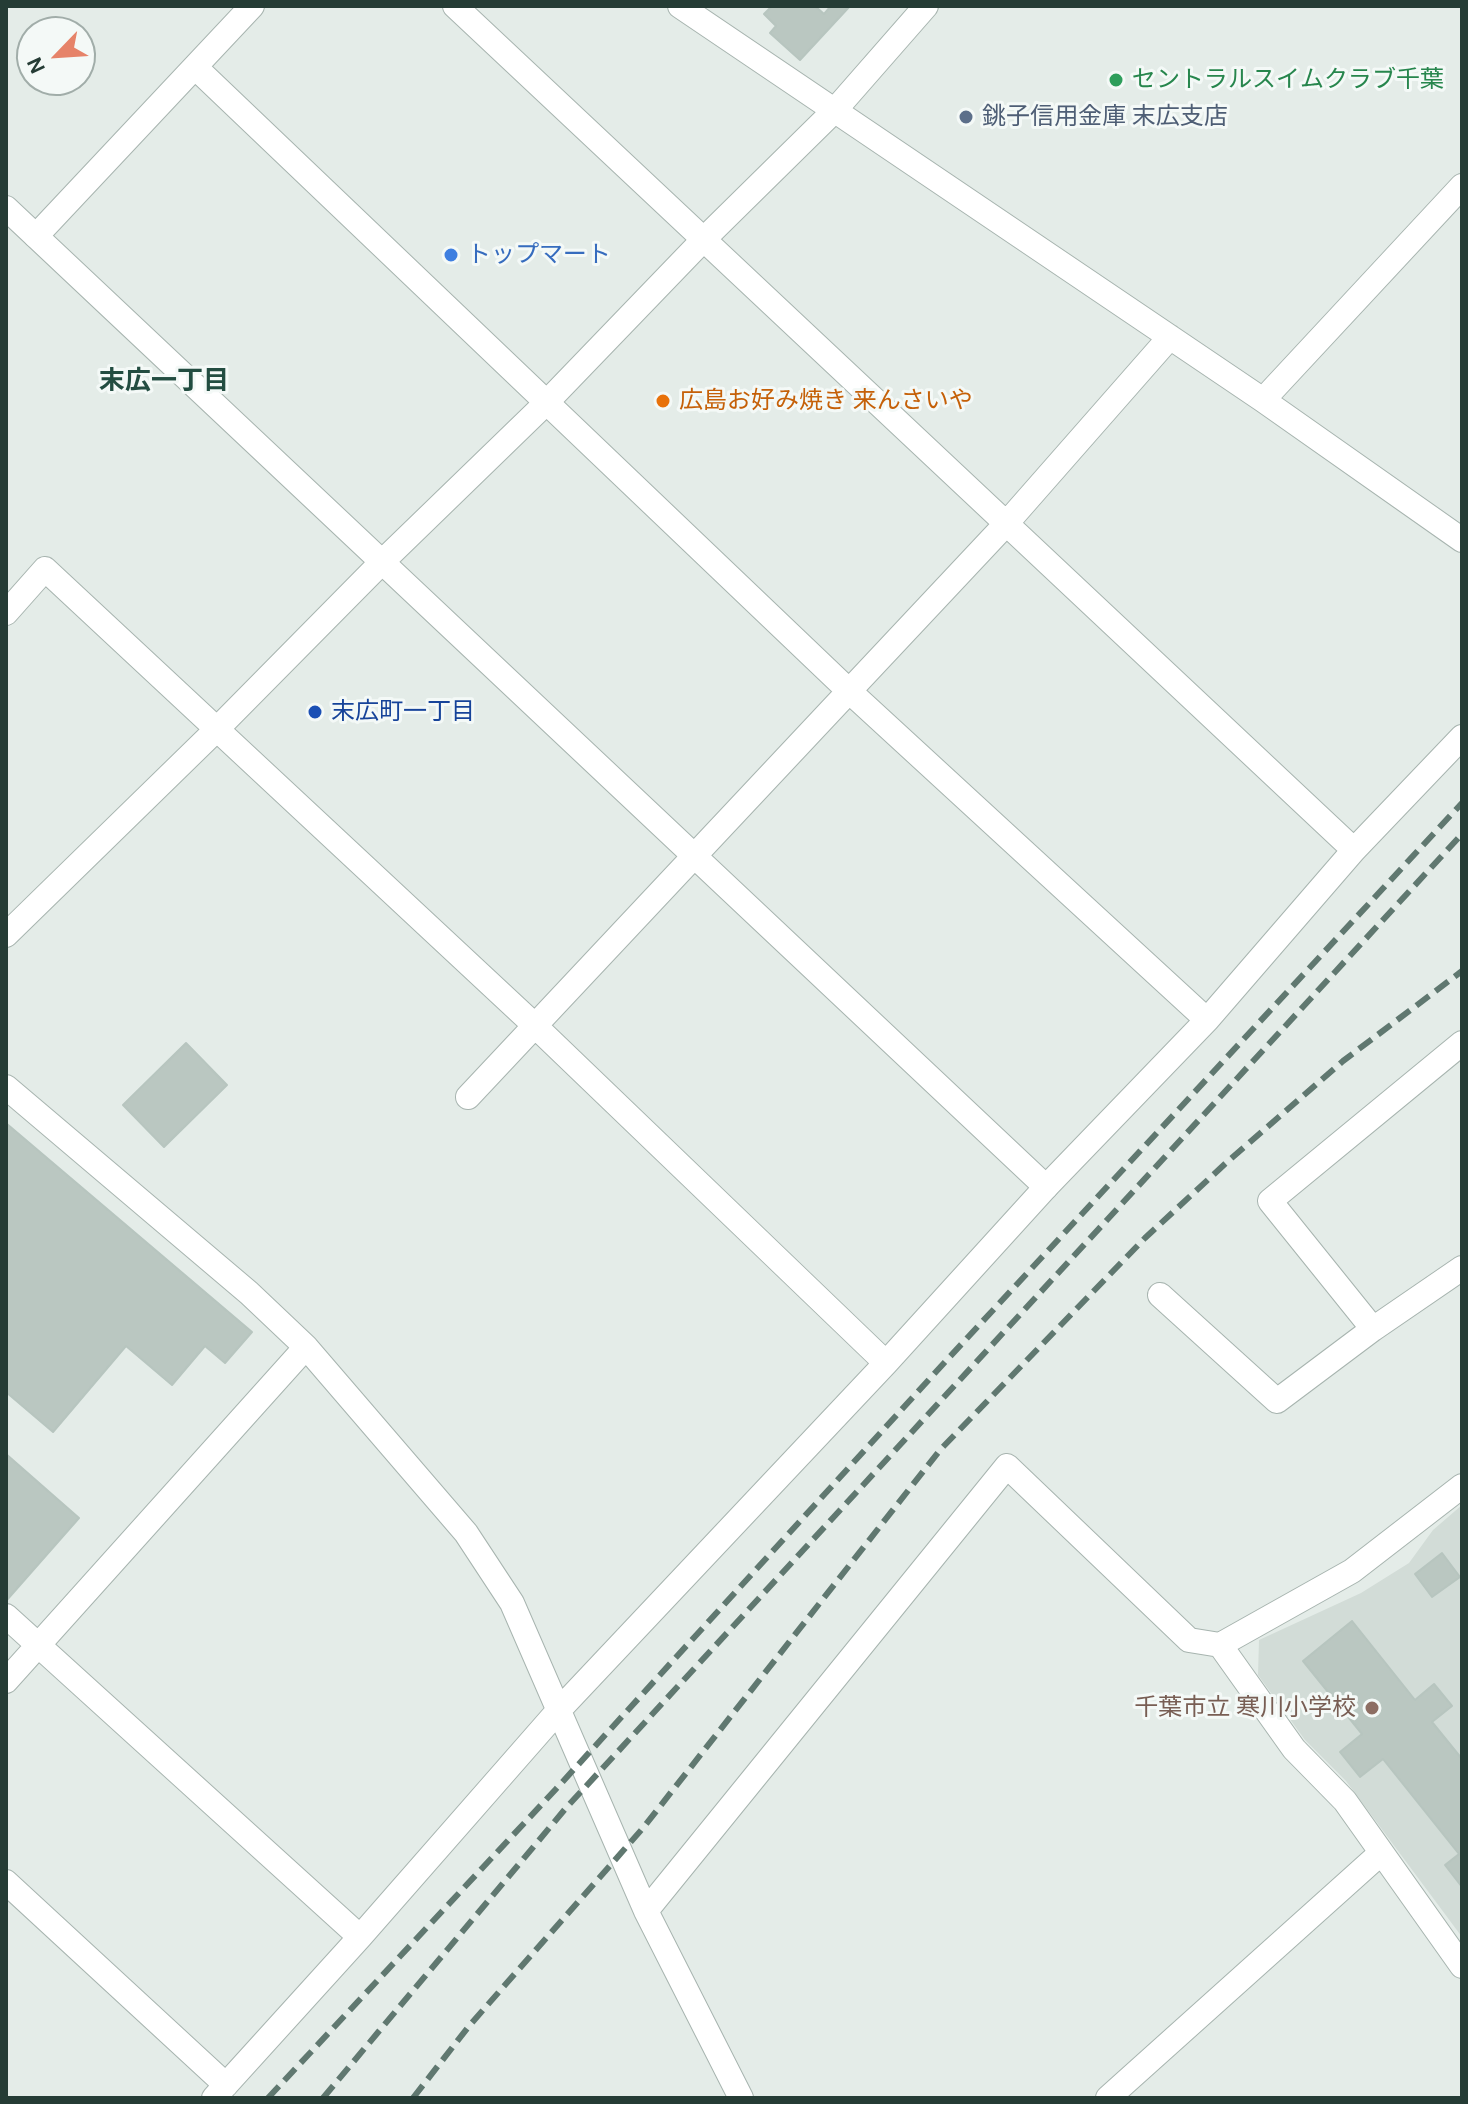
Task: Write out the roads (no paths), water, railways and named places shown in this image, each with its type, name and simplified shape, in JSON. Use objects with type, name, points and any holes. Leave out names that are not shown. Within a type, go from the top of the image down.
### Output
[{"type":"street","points":[[36,236],[252,6]]},
{"type":"street","points":[[455,6],[1354,850]]},
{"type":"street","points":[[680,6],[1263,400],[1462,540]]},
{"type":"street","points":[[6,935],[546,403],[704,239],[835,110],[926,6]]},
{"type":"street","points":[[195,67],[848,690],[1207,1020]]},
{"type":"street","points":[[1263,400],[1462,186]]},
{"type":"street","points":[[6,208],[1046,1187]]},
{"type":"street","points":[[468,1097],[1005,525],[1170,337]]},
{"type":"street","points":[[6,613],[45,569],[535,1026],[886,1363]]},
{"type":"street","points":[[6,1882],[220,2092],[558,1711],[886,1363],[1046,1187],[1207,1020],[1354,850],[1462,737]]},
{"type":"street","points":[[1373,1329],[1270,1201],[1462,1043]]},
{"type":"street","points":[[6,1087],[249,1293],[306,1347],[466,1533],[512,1603],[646,1911],[741,2098]]},
{"type":"street","points":[[1160,1295],[1277,1401],[1373,1329],[1462,1268]]},
{"type":"street","points":[[6,1681],[306,1347]]},
{"type":"street","points":[[646,1911],[1007,1466],[1189,1640],[1220,1645],[1352,1571],[1462,1486]]},
{"type":"street","points":[[6,1616],[360,1937]]},
{"type":"street","points":[[1220,1645],[1294,1749],[1345,1801],[1462,1966]]},
{"type":"street","points":[[1108,2098],[1381,1853]]},
{"type":"railway","points":[[268,2098],[1462,803]]},
{"type":"railway","points":[[323,2098],[566,1808],[1462,834]]},
{"type":"railway","points":[[413,2098],[469,2026],[643,1828],[940,1450],[1145,1238],[1226,1163],[1343,1061],[1462,971]]},
{"type":"place","name":"セントラルスイムクラブ千葉","points":[[1116,80]]},
{"type":"place","name":"銚子信用金庫 末広支店","points":[[966,117]]},
{"type":"place","name":"トップマート","points":[[451,255]]},
{"type":"place","name":"広島お好み焼き 来んさいや","points":[[663,401]]},
{"type":"place","name":"末広町一丁目","points":[[315,712]]},
{"type":"place","name":"千葉市立 寒川小学校","points":[[1372,1708]]},
{"type":"district","name":"末広一丁目","points":[[164,382]]}]
